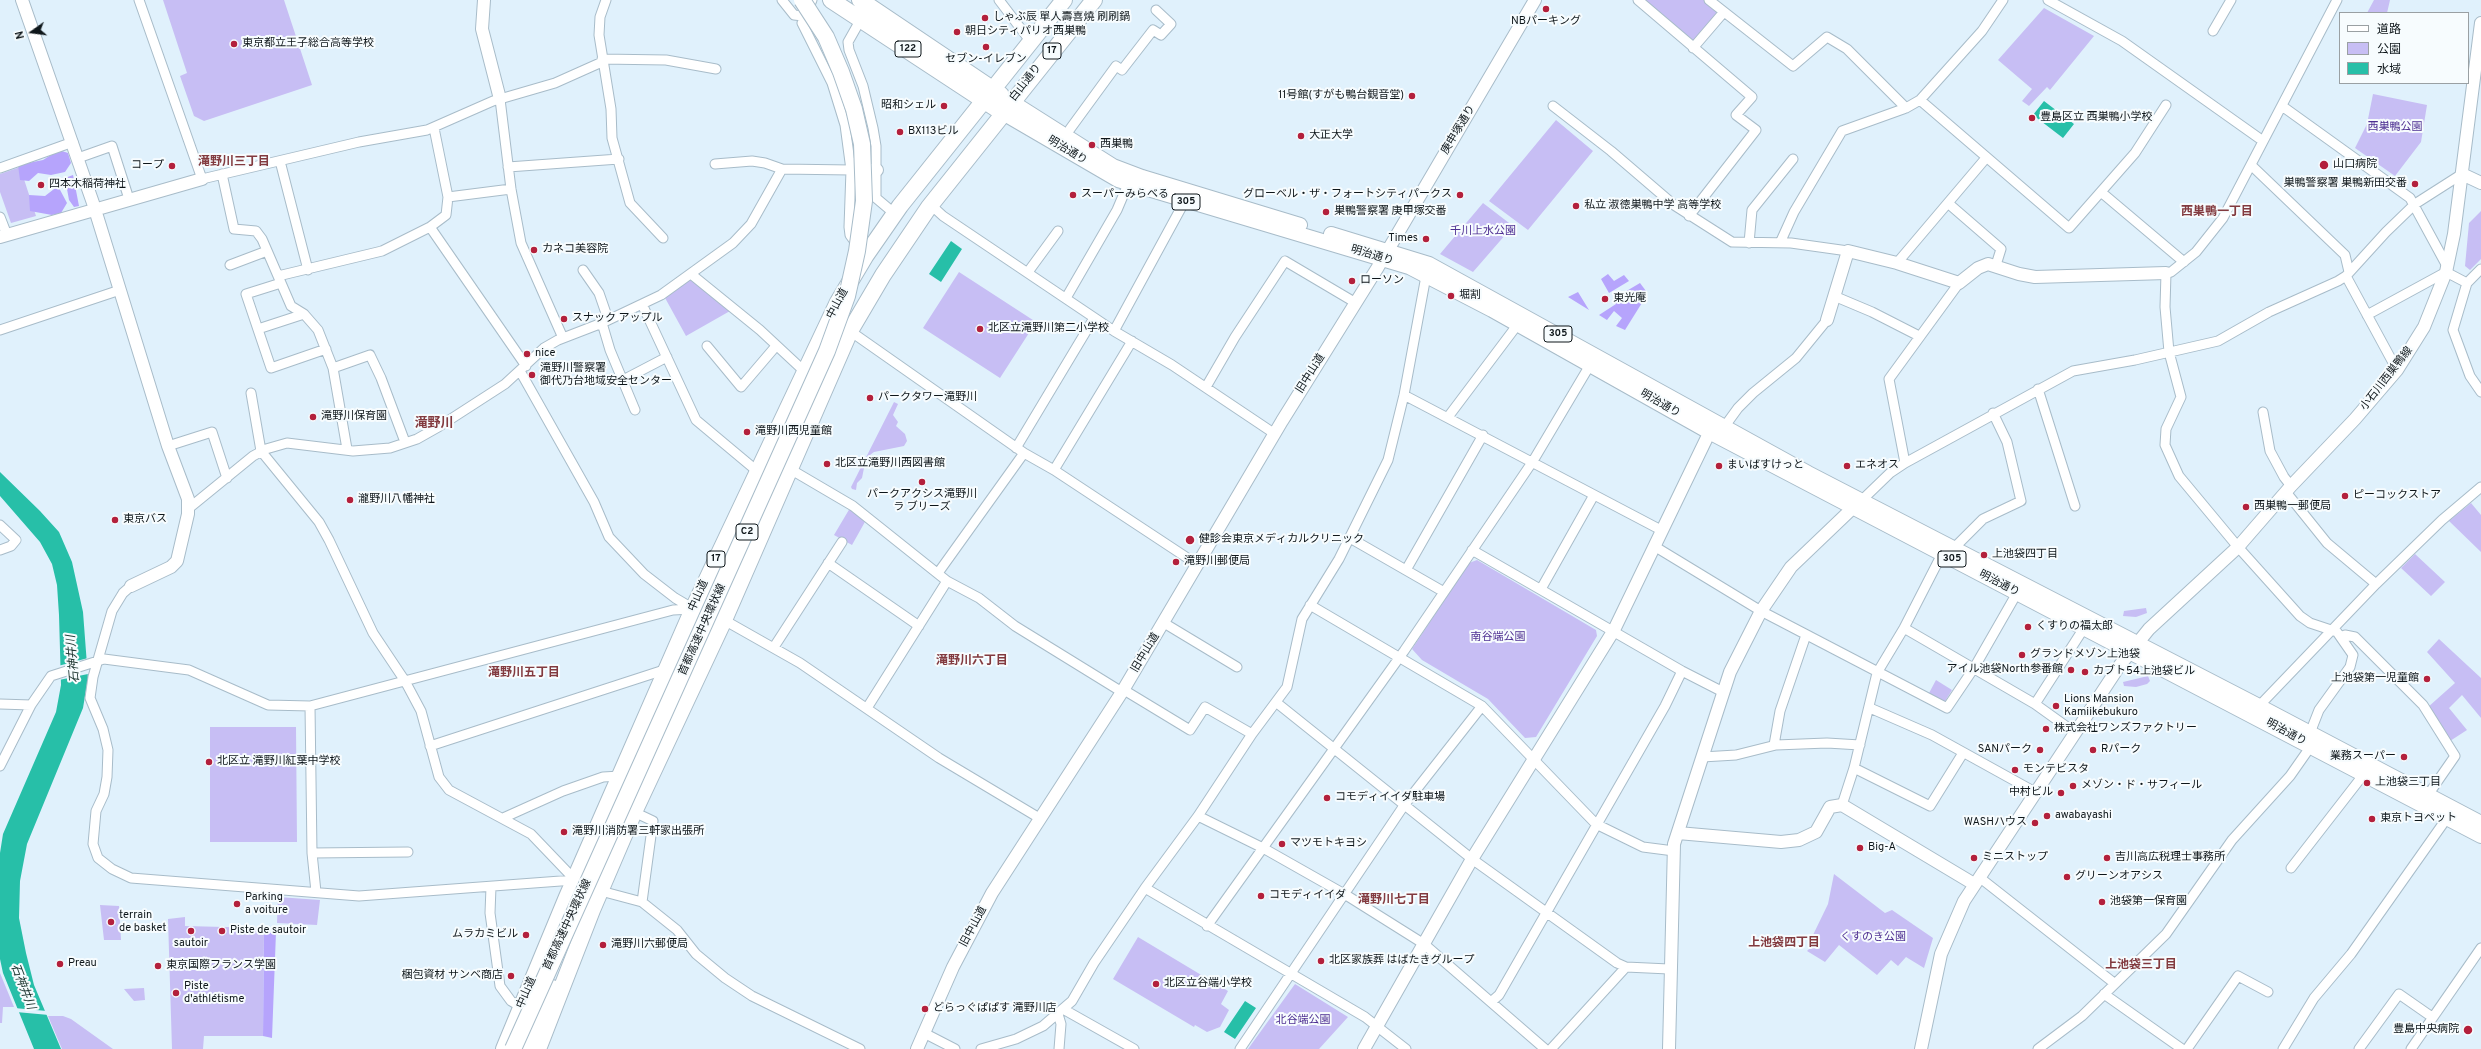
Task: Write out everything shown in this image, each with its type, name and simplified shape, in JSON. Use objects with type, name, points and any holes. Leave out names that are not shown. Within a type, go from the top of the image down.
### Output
[{"type":"highway","name":"首都高速中央環状線","points":[[524,1048],[815,380],[834,335],[847,296],[857,251],[864,201],[862,144],[854,109],[841,72],[822,32],[802,0]]},
{"type":"highway","name":"首都高速中央環状線","points":[[524,1048],[599,866],[782,462],[836,336],[850,297],[864,224],[867,183],[864,143],[857,108],[844,70],[828,36],[805,0]]},
{"type":"highway","name":"明治通り","points":[[831,0],[1008,107]]},
{"type":"highway","name":"白山通り","points":[[987,95],[1064,0]]},
{"type":"highway","name":"白山通り","points":[[931,205],[1094,0]]},
{"type":"highway","name":"明治通り","points":[[863,1],[987,95]]},
{"type":"highway","name":"中山道","points":[[504,1049],[574,880],[693,609],[804,371],[838,302],[866,255],[895,214],[987,95]]},
{"type":"highway","name":"17","points":[[524,1048],[584,932],[634,812],[724,620],[850,331],[883,275],[931,205]]},
{"type":"main road","name":"明治通り","points":[[1008,107],[1070,154],[1128,184],[1187,196],[1385,255],[1429,264],[1717,429]]},
{"type":"main road","name":"明治通り","points":[[1008,107],[1113,166],[1187,196]]},
{"type":"main road","name":"明治通り","points":[[1385,255],[1518,324],[1590,365],[1717,429],[1857,504],[2310,740],[2428,795],[2481,823]]},
{"type":"main road","name":"明治通り","points":[[1948,551],[2017,593],[2084,628],[2134,648],[2259,706],[2364,774],[2481,836]]},
{"type":"street","points":[[22,0],[96,210],[168,446],[185,486],[188,499],[188,509],[177,561],[171,568],[131,586],[123,593],[112,611],[93,662],[90,698],[103,729],[108,750],[108,777],[104,794],[96,811],[93,844],[98,858],[112,869],[131,878],[359,896],[574,880]]},
{"type":"street","points":[[139,0],[202,179]]},
{"type":"street","points":[[484,0],[482,29],[500,99],[511,189],[521,243],[563,338]]},
{"type":"street","points":[[606,0],[600,17],[599,35],[602,61],[611,109],[612,138],[619,159],[630,204],[663,238]]},
{"type":"street","points":[[782,0],[794,15],[803,16]]},
{"type":"street","points":[[812,0],[803,16],[802,23],[832,83],[845,126],[851,170],[850,235],[866,255]]},
{"type":"street","points":[[999,0],[1031,42]]},
{"type":"street","name":"庚申塚通り","points":[[1385,255],[1535,0]]},
{"type":"street","points":[[1638,0],[1752,97],[1736,115],[1756,130],[1689,216]]},
{"type":"street","points":[[1709,0],[1793,66],[1827,37],[1847,49],[1906,108]]},
{"type":"street","points":[[1780,243],[1794,212],[1842,131],[1906,108],[1920,100],[1982,31],[2003,0]]},
{"type":"street","points":[[2048,0],[2122,41],[2263,141]]},
{"type":"street","points":[[2213,30],[2231,0]]},
{"type":"street","points":[[1905,463],[1889,379],[1959,283],[1978,268],[1988,264],[1996,265],[2019,274],[2035,277],[2171,272],[2196,252],[2223,218],[2252,166],[2263,141],[2335,5]]},
{"type":"street","points":[[1070,129],[1116,66],[1122,70],[1153,30],[1160,35],[1171,24],[1156,10]]},
{"type":"street","points":[[1693,48],[1724,12]]},
{"type":"street","points":[[861,19],[848,42],[855,68],[863,86],[873,128],[877,170],[876,198],[895,214]]},
{"type":"street","name":"小石川西巣鴨線","points":[[1921,1049],[1943,948],[1954,921],[1976,881],[2074,732],[2149,629],[2238,547],[2288,488],[2355,419],[2397,370],[2424,327],[2447,269],[2462,174],[2475,57],[2481,22]]},
{"type":"street","points":[[0,217],[3,236],[222,174],[359,142],[416,133],[434,128],[500,99],[554,83],[602,61],[666,60],[716,69]]},
{"type":"street","points":[[832,83],[855,68]]},
{"type":"street","points":[[1920,100],[2069,228],[2135,153],[2166,105]]},
{"type":"street","points":[[1553,106],[1689,216],[1732,242],[1780,243],[1848,252],[1897,263],[1959,283]]},
{"type":"street","points":[[2282,106],[2410,198],[2415,204],[2447,269],[2467,283]]},
{"type":"street","points":[[326,349],[271,368],[246,294],[308,270],[382,250],[430,227],[446,215],[448,197],[434,128]]},
{"type":"street","points":[[0,168],[73,142]]},
{"type":"street","points":[[78,158],[112,146],[129,200]]},
{"type":"street","points":[[1897,263],[1949,204],[1986,158]]},
{"type":"street","points":[[508,167],[619,159]]},
{"type":"street","points":[[1749,243],[1752,210],[1793,159]]},
{"type":"street","points":[[280,160],[308,270]]},
{"type":"street","points":[[715,164],[752,161],[765,163],[782,169],[877,170]]},
{"type":"street","points":[[2252,166],[2345,255],[2347,274],[2367,315],[2397,370]]},
{"type":"street","points":[[188,509],[261,451],[287,443],[347,449],[353,451],[390,448],[417,439],[440,426],[505,384],[544,348],[563,338],[605,321],[661,295],[733,243],[751,224],[782,169]]},
{"type":"street","points":[[222,174],[234,229],[256,231],[267,251],[291,306],[304,314],[318,330],[333,368],[347,449]]},
{"type":"street","points":[[1669,1049],[1674,851],[1678,833],[1730,672],[1761,611],[1792,567],[1890,473],[1993,413],[2073,371],[2135,360],[2218,341],[2269,312],[2347,274],[2415,204],[2462,174],[2481,183]]},
{"type":"street","points":[[1066,298],[1117,210],[1128,184]]},
{"type":"street","points":[[448,197],[511,189]]},
{"type":"street","points":[[2100,192],[2184,262]]},
{"type":"street","points":[[1114,331],[1187,196]]},
{"type":"street","points":[[1949,204],[2001,249],[1996,265]]},
{"type":"street","points":[[931,205],[943,216],[1094,318],[1206,387],[1275,434]]},
{"type":"street","points":[[430,227],[523,368],[594,502],[609,537],[644,574],[675,598],[693,609]]},
{"type":"street","points":[[1028,272],[1058,231]]},
{"type":"street","points":[[230,265],[267,251]]},
{"type":"street","points":[[1364,1049],[1472,859],[1614,630],[1661,530],[1717,429],[1753,393],[1796,358],[1827,320],[1848,252]]},
{"type":"street","name":"旧中山道","points":[[917,1049],[953,967],[992,894],[1123,691],[1275,434],[1385,255]]},
{"type":"street","points":[[1206,387],[1235,337],[1286,261],[1356,303]]},
{"type":"street","points":[[2367,315],[2447,269]]},
{"type":"street","points":[[2481,269],[2467,283],[2453,330],[2470,376],[2481,392]]},
{"type":"street","points":[[583,270],[599,293],[605,321],[623,380],[635,410]]},
{"type":"street","points":[[2038,1049],[2082,1016],[2114,983],[2166,934],[2232,840],[2290,776],[2310,740],[2319,710],[2350,667],[2353,655],[2342,637],[2332,630],[2310,623],[2300,616],[2238,547],[2179,476],[2165,445],[2166,429],[2181,397],[2169,352],[2165,307],[2166,273]]},
{"type":"street","points":[[690,274],[760,330],[804,371]]},
{"type":"street","points":[[981,1049],[1016,1039],[1043,1026],[1072,1000],[1094,963],[1145,888],[1198,816],[1252,734],[1287,688],[1302,619],[1350,538],[1388,460],[1404,395],[1426,276]]},
{"type":"street","points":[[0,330],[120,290]]},
{"type":"street","points":[[1834,296],[1872,312],[1919,336]]},
{"type":"street","points":[[642,304],[690,409],[701,426],[757,471]]},
{"type":"street","points":[[258,329],[304,314]]},
{"type":"street","points":[[938,573],[1020,451],[1094,318]]},
{"type":"street","points":[[1448,417],[1518,324]]},
{"type":"street","points":[[850,331],[1020,451],[1054,470],[1198,565]]},
{"type":"street","points":[[1054,470],[1132,341]]},
{"type":"street","points":[[707,346],[741,387],[776,346]]},
{"type":"street","points":[[333,368],[370,355],[381,378],[405,442]]},
{"type":"street","points":[[623,380],[667,357]]},
{"type":"street","points":[[1207,926],[1444,592],[1533,461],[1590,365]]},
{"type":"street","points":[[2038,389],[2075,506]]},
{"type":"street","points":[[251,393],[261,451],[319,522],[373,633],[405,681],[421,710],[439,777],[449,790],[531,834],[574,880],[600,892],[642,902],[677,930],[696,954],[736,985],[758,999],[860,1049]]},
{"type":"street","points":[[1404,395],[1533,461],[1661,530]]},
{"type":"street","points":[[2263,412],[2270,450],[2288,488],[2327,543],[2376,584]]},
{"type":"street","points":[[1842,805],[1854,768],[1870,708],[1877,673],[1948,551],[1983,519],[2021,501],[2007,442],[1993,413]]},
{"type":"street","points":[[168,446],[212,432],[227,478]]},
{"type":"street","points":[[1406,570],[1483,435]]},
{"type":"street","points":[[790,469],[853,506],[947,581],[979,598],[1015,626],[1190,730],[1205,707],[1252,734]]},
{"type":"street","points":[[2259,706],[2376,584],[2442,520],[2481,488]]},
{"type":"street","points":[[1541,589],[1594,495]]},
{"type":"street","points":[[0,525],[16,540],[11,546],[0,550]]},
{"type":"street","points":[[1350,538],[1444,592]]},
{"type":"street","points":[[774,647],[842,542]]},
{"type":"street","points":[[1654,546],[1761,611],[1877,673],[1947,708],[1974,668],[2017,593]]},
{"type":"street","points":[[1472,550],[1614,630],[1682,671],[1723,692]]},
{"type":"street","points":[[828,563],[919,626]]},
{"type":"street","points":[[867,708],[947,581]]},
{"type":"street","points":[[1310,605],[1482,706],[1596,824],[1643,847],[1674,851]]},
{"type":"street","points":[[0,766],[31,705],[43,685],[56,674],[104,659],[189,670],[268,705],[310,706],[673,610],[693,609]]},
{"type":"street","points":[[724,620],[774,647],[867,708],[939,758],[1041,819]]},
{"type":"street","points":[[1164,622],[1237,667]]},
{"type":"street","points":[[1904,628],[2035,704],[2074,732]]},
{"type":"street","points":[[2035,704],[2084,628]]},
{"type":"street","points":[[1774,745],[1780,711],[1806,635]]},
{"type":"street","points":[[2342,637],[2345,635],[2355,637],[2423,705],[2455,756],[2428,795]]},
{"type":"street","points":[[430,746],[667,668]]},
{"type":"street","points":[[1491,1002],[1499,995],[1665,706],[1682,671]]},
{"type":"street","points":[[1277,703],[1472,859],[1626,967],[1670,969]]},
{"type":"street","points":[[0,704],[31,705]]},
{"type":"street","points":[[310,706],[312,853],[316,892]]},
{"type":"street","points":[[1240,1049],[1346,895],[1405,804],[1482,706]]},
{"type":"street","points":[[1870,708],[1932,735],[2035,792]]},
{"type":"street","points":[[1702,757],[1736,754],[1774,745],[1827,743],[1860,745]]},
{"type":"street","points":[[1854,768],[1930,806],[1963,753]]},
{"type":"street","points":[[2291,868],[2364,774]]},
{"type":"street","points":[[503,818],[570,788],[603,777],[620,776]]},
{"type":"street","points":[[1678,833],[1781,842],[1798,840],[1816,832],[1830,806],[1842,805],[1976,881],[2114,983]]},
{"type":"street","points":[[634,812],[653,820],[642,902]]},
{"type":"street","points":[[1198,816],[1263,848],[1346,895],[1424,944],[1545,1049]]},
{"type":"street","points":[[2283,1049],[2314,998],[2351,954],[2447,818]]},
{"type":"street","points":[[312,853],[408,852]]},
{"type":"street","points":[[490,887],[490,913],[500,986],[511,1001],[521,1007]]},
{"type":"street","points":[[1145,888],[1378,1026],[1406,1049]]},
{"type":"street","points":[[2411,1049],[2481,948]]},
{"type":"street","points":[[1551,1049],[1626,967]]},
{"type":"street","points":[[2187,1049],[2238,976],[2268,992]]},
{"type":"street","points":[[2104,994],[2182,1049]]},
{"type":"street","points":[[2359,1049],[2399,994],[2432,1017]]},
{"type":"street","points":[[1059,1049],[1061,1024],[1060,1011]]},
{"type":"street","points":[[1060,1011],[1134,1049]]},
{"type":"street","points":[[924,1033],[955,1049]]},
{"type":"green space","name":"東京都立王子総合高等学校","points":[[163,0],[284,0],[312,85],[204,121],[194,116],[180,76],[187,73]]},
{"type":"green space","points":[[1643,0],[1704,0],[1718,12],[1693,42]]},
{"type":"green space","points":[[2374,0],[2390,0],[2387,12],[2368,12]]},
{"type":"green space","points":[[2044,8],[2094,36],[2050,90],[2047,87],[2029,106],[2022,101],[2032,89],[1998,60]]},
{"type":"green space","name":"西巣鴨公園","points":[[2373,94],[2427,105],[2421,142],[2395,176],[2355,148],[2367,124]]},
{"type":"green space","points":[[1556,120],[1593,151],[1528,230],[1489,201]]},
{"type":"green space","points":[[20,167],[36,216],[11,223],[0,192],[0,174]]},
{"type":"green space","name":"千川上水公園","points":[[1483,203],[1513,226],[1473,272],[1440,254]]},
{"type":"green space","points":[[2481,211],[2481,259],[2470,270],[2465,266],[2469,223]]},
{"type":"green space","points":[[959,272],[1036,322],[1000,378],[923,328]]},
{"type":"green space","points":[[688,279],[693,279],[730,311],[686,336],[664,296]]},
{"type":"green space","points":[[894,402],[898,404],[893,415],[898,422],[896,426],[905,434],[907,441],[904,446],[874,452],[866,458],[862,478],[857,483],[856,490],[852,489],[851,487]]},
{"type":"green space","points":[[2471,503],[2481,515],[2481,552],[2449,521]]},
{"type":"green space","points":[[850,508],[866,520],[852,545],[834,535]]},
{"type":"green space","points":[[2415,554],[2445,582],[2431,596],[2401,568]]},
{"type":"green space","name":"南谷端公園","points":[[1477,560],[1596,630],[1597,636],[1536,737],[1525,738],[1488,699],[1422,660],[1412,649],[1469,563]]},
{"type":"green space","points":[[2146,608],[2147,613],[2136,617],[2123,616],[2124,611]]},
{"type":"green space","points":[[2439,639],[2481,678],[2481,718],[2462,695],[2449,708],[2467,730],[2450,741],[2427,708],[2455,683],[2427,652]]},
{"type":"green space","points":[[2148,676],[2150,681],[2147,684],[2136,687],[2124,686],[2123,682]]},
{"type":"green space","points":[[1936,680],[1952,690],[1944,703],[1928,695]]},
{"type":"green space","points":[[210,727],[296,727],[297,842],[210,842]]},
{"type":"green space","name":"くすのき公園","points":[[1834,874],[1885,913],[1892,910],[1933,938],[1924,968],[1906,957],[1898,966],[1891,960],[1877,975],[1839,945],[1825,962],[1807,951],[1811,947],[1813,935],[1828,904]]},
{"type":"green space","points":[[278,897],[320,900],[317,925],[277,923]]},
{"type":"green space","name":"terrain de basket","points":[[100,905],[119,906],[121,940],[104,940]]},
{"type":"green space","points":[[185,917],[185,926],[264,928],[263,1036],[204,1036],[203,1049],[172,1049],[168,919]]},
{"type":"green space","points":[[1138,937],[1228,991],[1221,1004],[1229,1010],[1220,1027],[1207,1032],[1195,1025],[1194,1027],[1113,979]]},
{"type":"green space","points":[[0,973],[14,1007],[3,1007],[2,1023],[0,1023]]},
{"type":"green space","name":"北谷端公園","points":[[1295,984],[1348,1017],[1319,1049],[1248,1049]]},
{"type":"green space","points":[[144,988],[145,1000],[134,1001],[124,989]]},
{"type":"green space","points":[[48,1016],[63,1016],[71,1019],[113,1049],[62,1049]]},
{"type":"shaded area","points":[[59,150],[68,153],[71,163],[65,172],[51,175],[38,173],[29,181],[20,180],[18,165],[43,160]]},
{"type":"shaded area","points":[[73,175],[79,206],[74,207],[69,200],[65,178]]},
{"type":"shaded area","points":[[58,186],[67,203],[61,213],[52,215],[30,211],[29,195],[45,196]]},
{"type":"shaded area","points":[[1608,274],[1614,281],[1624,275],[1629,281],[1609,293],[1601,279]]},
{"type":"shaded area","points":[[1640,283],[1646,291],[1645,298],[1625,330],[1616,326],[1622,318],[1614,311],[1607,320],[1599,315],[1616,304],[1613,299]]},
{"type":"shaded area","points":[[1578,292],[1589,310],[1568,297]]},
{"type":"shaded area","points":[[276,932],[272,1038],[263,1036],[264,933]]},
{"type":"water","points":[[2044,101],[2074,124],[2063,138],[2033,115]]},
{"type":"water","points":[[951,241],[962,249],[941,282],[929,274]]},
{"type":"water","name":"石神井川","points":[[0,472],[59,532],[72,562],[83,612],[88,678],[83,708],[27,844],[20,881],[19,918],[26,953],[34,985],[61,1049],[34,1049],[3,973],[0,959],[0,853],[3,834],[56,712],[61,685],[57,585],[52,564],[40,542],[0,496]]},
{"type":"water","points":[[1245,1001],[1256,1008],[1235,1039],[1224,1032]]},
{"type":"pier","points":[[88,658],[88,674],[59,680],[58,666]]},
{"type":"pier","points":[[14,1008],[47,1011],[49,1015],[16,1012]]},
{"type":"place","name":"NBパーキング","points":[[1546,9]]},
{"type":"place","name":"しゃぶ辰 單人壽喜燒 刷刷鍋","points":[[985,18]]},
{"type":"place","name":"朝日シティパリオ西巣鴨","points":[[957,32]]},
{"type":"place","name":"東京都立王子総合高等学校","points":[[234,44]]},
{"type":"place","name":"セブン-イレブン","points":[[986,47]]},
{"type":"place","name":"11号館(すがも鴨台観音堂)","points":[[1412,96]]},
{"type":"place","name":"昭和シェル","points":[[944,106]]},
{"type":"place","name":"豊島区立 西巣鴨小学校","points":[[2032,118]]},
{"type":"place","name":"BX113ビル","points":[[900,132]]},
{"type":"place","name":"大正大学","points":[[1301,136]]},
{"type":"place","name":"西巣鴨","points":[[1092,145]]},
{"type":"place","name":"山口病院","points":[[2324,165]]},
{"type":"place","name":"コープ","points":[[172,166]]},
{"type":"place","name":"巣鴨警察署 巣鴨新田交番","points":[[2415,184]]},
{"type":"place","name":"四本木稲荷神社","points":[[41,185]]},
{"type":"place","name":"スーパーみらべる","points":[[1073,195]]},
{"type":"place","name":"グローベル・ザ・フォートシティパークス","points":[[1460,195]]},
{"type":"place","name":"私立 淑徳巣鴨中学 高等学校","points":[[1576,206]]},
{"type":"place","name":"巣鴨警察署 庚甲塚交番","points":[[1326,212]]},
{"type":"place","name":"Times","points":[[1426,239]]},
{"type":"place","name":"カネコ美容院","points":[[534,250]]},
{"type":"place","name":"ローソン","points":[[1352,281]]},
{"type":"place","name":"堀割","points":[[1451,296]]},
{"type":"place","name":"東光庵","points":[[1605,299]]},
{"type":"place","name":"スナック アップル","points":[[564,319]]},
{"type":"place","name":"北区立滝野川第二小学校","points":[[980,329]]},
{"type":"place","name":"nice","points":[[527,354]]},
{"type":"place","name":"滝野川警察署 御代乃台地域安全センター","points":[[532,375]]},
{"type":"place","name":"パークタワー滝野川","points":[[870,398]]},
{"type":"place","name":"滝野川保育園","points":[[313,417]]},
{"type":"place","name":"滝野川西児童館","points":[[747,432]]},
{"type":"place","name":"北区立滝野川西図書館","points":[[827,464]]},
{"type":"place","name":"まいばすけっと","points":[[1719,466]]},
{"type":"place","name":"エネオス","points":[[1847,466]]},
{"type":"place","name":"パークアクシス滝野川 ラ ブリーズ","points":[[922,482]]},
{"type":"place","name":"ピーコックストア","points":[[2345,496]]},
{"type":"place","name":"瀧野川八幡神社","points":[[350,500]]},
{"type":"place","name":"西巣鴨一郵便局","points":[[2246,507]]},
{"type":"place","name":"東京バス","points":[[115,520]]},
{"type":"place","name":"健診会東京メディカルクリニック","points":[[1190,540]]},
{"type":"place","name":"上池袋四丁目","points":[[1984,555]]},
{"type":"place","name":"滝野川郵便局","points":[[1176,562]]},
{"type":"place","name":"くすりの福太郎","points":[[2028,627]]},
{"type":"place","name":"グランドメゾン上池袋","points":[[2022,655]]},
{"type":"place","name":"アイル池袋North参番館","points":[[2071,670]]},
{"type":"place","name":"カブト54上池袋ビル","points":[[2085,672]]},
{"type":"place","name":"上池袋第一児童館","points":[[2427,679]]},
{"type":"place","name":"Lions Mansion Kamiikebukuro","points":[[2056,706]]},
{"type":"place","name":"株式会社ワンズファクトリー","points":[[2046,729]]},
{"type":"place","name":"SANパーク","points":[[2040,750]]},
{"type":"place","name":"Rパーク","points":[[2093,750]]},
{"type":"place","name":"業務スーパー","points":[[2404,757]]},
{"type":"place","name":"北区立 滝野川紅葉中学校","points":[[209,762]]},
{"type":"place","name":"モンテビスタ","points":[[2015,770]]},
{"type":"place","name":"上池袋三丁目","points":[[2367,783]]},
{"type":"place","name":"メゾン・ド・サフィール","points":[[2073,786]]},
{"type":"place","name":"中村ビル","points":[[2061,793]]},
{"type":"place","name":"コモディイイダ駐車場","points":[[1327,798]]},
{"type":"place","name":"awabayashi","points":[[2047,816]]},
{"type":"place","name":"東京トヨペット","points":[[2372,819]]},
{"type":"place","name":"WASHハウス","points":[[2035,823]]},
{"type":"place","name":"滝野川消防署三軒家出張所","points":[[564,832]]},
{"type":"place","name":"マツモトキヨシ","points":[[1282,844]]},
{"type":"place","name":"Big-A","points":[[1860,848]]},
{"type":"place","name":"ミニストップ","points":[[1974,858]]},
{"type":"place","name":"吉川高広税理士事務所","points":[[2107,858]]},
{"type":"place","name":"グリーンオアシス","points":[[2067,877]]},
{"type":"place","name":"コモディイイダ","points":[[1261,896]]},
{"type":"place","name":"池袋第一保育園","points":[[2102,902]]},
{"type":"place","name":"Parking a voiture","points":[[237,904]]},
{"type":"place","name":"terrain de basket","points":[[111,922]]},
{"type":"place","name":"sautoir","points":[[191,931]]},
{"type":"place","name":"Piste de sautoir","points":[[222,931]]},
{"type":"place","name":"ムラカミビル","points":[[526,935]]},
{"type":"place","name":"滝野川六郵便局","points":[[603,945]]},
{"type":"place","name":"北区家族葬 はばたきグループ","points":[[1321,961]]},
{"type":"place","name":"Preau","points":[[60,964]]},
{"type":"place","name":"東京国際フランス学園","points":[[158,966]]},
{"type":"place","name":"梱包資材 サンベ商店","points":[[511,976]]},
{"type":"place","name":"北区立谷端小学校","points":[[1156,984]]},
{"type":"place","name":"Piste d'athlétisme","points":[[176,993]]},
{"type":"place","name":"どらっぐぱぱす 滝野川店","points":[[925,1009]]},
{"type":"place","name":"豊島中央病院","points":[[2468,1030]]},
{"type":"district","name":"滝野川三丁目","points":[[234,163]]},
{"type":"district","name":"西巣鴨一丁目","points":[[2217,213]]},
{"type":"district","name":"滝野川","points":[[434,424]]},
{"type":"district","name":"滝野川六丁目","points":[[972,662]]},
{"type":"district","name":"滝野川五丁目","points":[[524,674]]},
{"type":"district","name":"滝野川七丁目","points":[[1394,901]]},
{"type":"district","name":"上池袋四丁目","points":[[1784,944]]},
{"type":"district","name":"上池袋三丁目","points":[[2141,966]]}]
